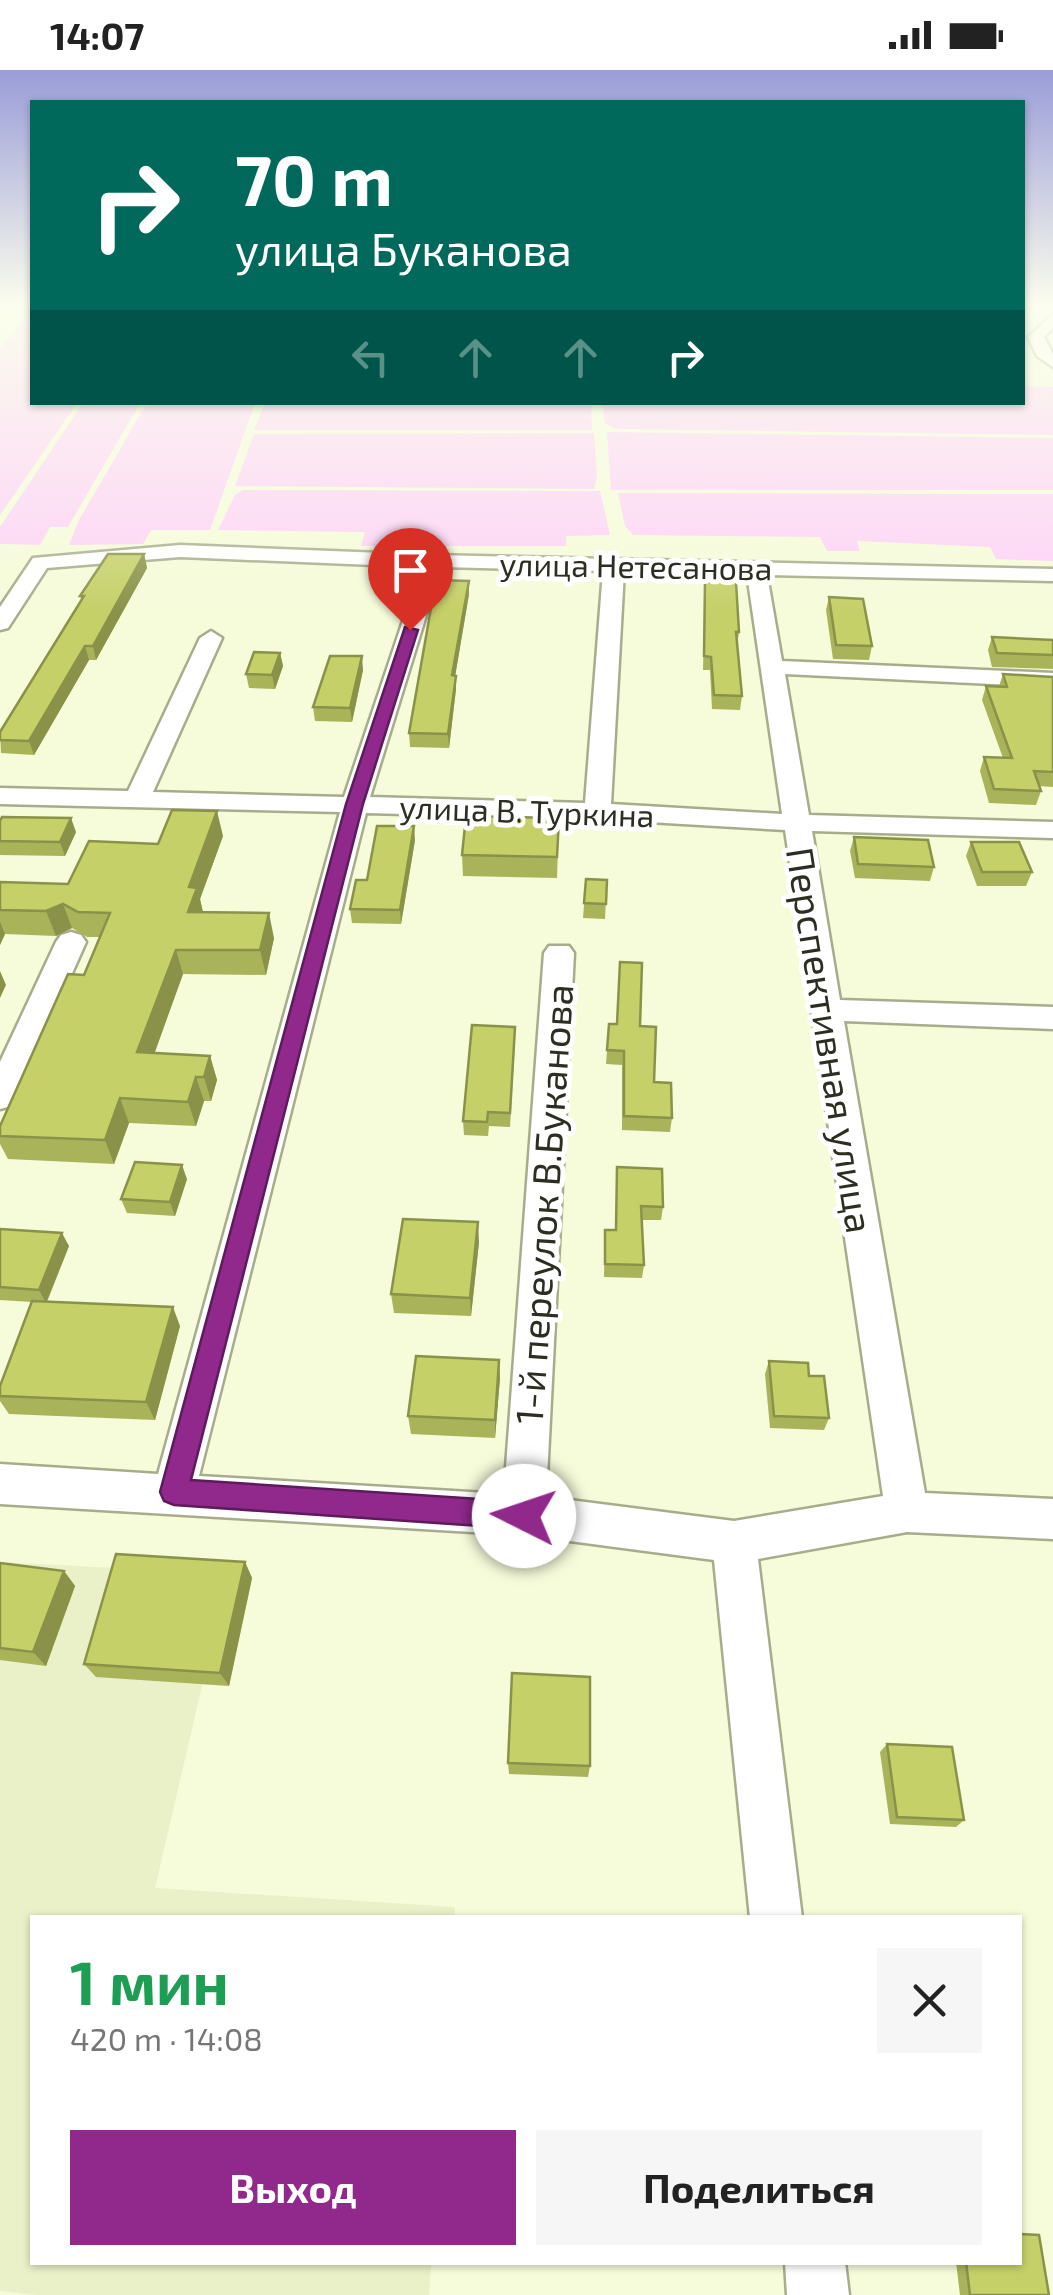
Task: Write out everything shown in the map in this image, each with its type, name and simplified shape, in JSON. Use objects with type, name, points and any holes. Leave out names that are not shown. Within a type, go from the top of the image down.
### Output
[{"type":"street","name":"улица Нетесанова","points":[[0,623],[40,562],[180,551],[433,561],[1053,575]]},
{"type":"street","points":[[174,1492],[354,804],[433,561]]},
{"type":"street","points":[[597,811],[614,564]]},
{"type":"street","name":"Перспективная улица","points":[[756,568],[906,1512]]},
{"type":"street","points":[[136,799],[211,638]]},
{"type":"street","points":[[772,668],[1053,680]]},
{"type":"street","name":"улица В. Туркина","points":[[0,796],[597,811],[796,823],[1053,830]]},
{"type":"street","points":[[0,1097],[71,942]]},
{"type":"street","name":"1-й переулок В.Буканова","points":[[524,1516],[559,953]]},
{"type":"street","points":[[826,1010],[1053,1018]]},
{"type":"street","points":[[0,1484],[524,1516],[734,1542],[906,1512],[1053,1519]]},
{"type":"street","points":[[734,1542],[776,1915]]},
{"type":"street","points":[[815,2265],[818,2295]]},
{"type":"shaded area","points":[[0,405],[76,405],[0,515]]},
{"type":"shaded area","points":[[82,405],[139,405],[68,527],[50,527],[40,545],[0,544],[0,527]]},
{"type":"shaded area","points":[[146,405],[254,405],[210,530],[151,530],[143,544],[69,545],[79,520]]},
{"type":"shaded area","points":[[264,405],[591,405],[592,430],[254,430]]},
{"type":"shaded area","points":[[602,405],[1053,405],[1053,435],[617,429],[605,423]]},
{"type":"shaded area","points":[[607,432],[1053,438],[1053,490],[611,490]]},
{"type":"shaded area","points":[[594,433],[594,489],[235,486],[254,434]]},
{"type":"shaded area","points":[[243,490],[600,491],[610,535],[566,536],[566,546],[361,546],[365,532],[218,530],[235,495]]},
{"type":"shaded area","points":[[618,493],[1053,494],[1053,561],[996,559],[990,547],[857,541],[860,551],[827,551],[820,537],[633,535],[625,526]]},
{"type":"shaded area","points":[[0,1562],[228,1574],[155,1888],[455,1907],[454,1915],[30,1915],[30,2265],[431,2265],[429,2295],[36,2295],[0,2291]]},
{"type":"building","points":[[108,554],[144,554],[93,646],[85,646],[29,741],[0,740],[0,732]]},
{"type":"building","points":[[436,580],[469,581],[452,675],[456,676],[448,734],[409,733]]},
{"type":"building","points":[[705,581],[736,582],[742,696],[714,695],[711,657],[704,656]]},
{"type":"building","points":[[829,597],[863,599],[872,646],[836,645]]},
{"type":"building","points":[[992,637],[1053,640],[1053,655],[997,653]]},
{"type":"building","points":[[254,652],[280,653],[272,675],[246,674]]},
{"type":"building","points":[[330,656],[362,656],[350,708],[313,707]]},
{"type":"building","points":[[1003,674],[1053,677],[1053,772],[1034,771],[1041,791],[994,789],[984,757],[1012,758],[986,686],[1007,687]]},
{"type":"building","points":[[172,810],[217,811],[189,887],[197,888],[188,912],[269,913],[260,950],[176,950],[137,1052],[210,1056],[204,1077],[196,1077],[188,1102],[120,1098],[105,1140],[0,1136],[0,1126],[68,974],[84,975],[110,913],[78,912],[63,904],[46,911],[0,910],[0,882],[68,884],[89,841],[158,844]]},
{"type":"building","points":[[466,816],[559,818],[557,857],[462,855]]},
{"type":"building","points":[[2,817],[71,818],[60,842],[0,841]]},
{"type":"building","points":[[377,826],[414,826],[400,910],[350,909],[356,880],[367,880]]},
{"type":"building","points":[[854,837],[928,840],[934,867],[858,864]]},
{"type":"building","points":[[971,842],[1019,842],[1032,872],[982,872]]},
{"type":"building","points":[[586,879],[607,880],[606,904],[584,903]]},
{"type":"building","points":[[620,962],[642,963],[640,1026],[656,1027],[654,1082],[671,1083],[672,1118],[624,1116],[624,1051],[607,1050],[609,1024],[617,1024]]},
{"type":"building","points":[[472,1025],[515,1027],[510,1113],[488,1112],[487,1122],[463,1121]]},
{"type":"building","points":[[135,1162],[182,1165],[170,1202],[121,1199]]},
{"type":"building","points":[[617,1167],[662,1169],[663,1207],[641,1206],[644,1265],[605,1264],[605,1230],[616,1230]]},
{"type":"building","points":[[403,1219],[478,1222],[470,1298],[391,1294]]},
{"type":"building","points":[[0,1229],[62,1233],[39,1290],[0,1287]]},
{"type":"building","points":[[32,1301],[173,1307],[146,1402],[0,1396],[0,1386]]},
{"type":"building","points":[[416,1356],[499,1360],[495,1420],[408,1416]]},
{"type":"building","points":[[769,1361],[808,1363],[809,1376],[824,1376],[829,1418],[774,1416]]},
{"type":"building","points":[[116,1554],[245,1562],[220,1673],[84,1664]]},
{"type":"building","points":[[0,1563],[64,1571],[33,1652],[0,1648]]},
{"type":"building","points":[[512,1673],[590,1677],[590,1766],[508,1763]]},
{"type":"building","points":[[887,1744],[952,1747],[964,1820],[897,1817]]},
{"type":"building","points":[[1022,2234],[1039,2235],[1049,2295],[970,2295],[966,2265],[1022,2265]]},
{"type":"route","points":[[410,630],[354,804],[174,1492],[524,1516]]}]
